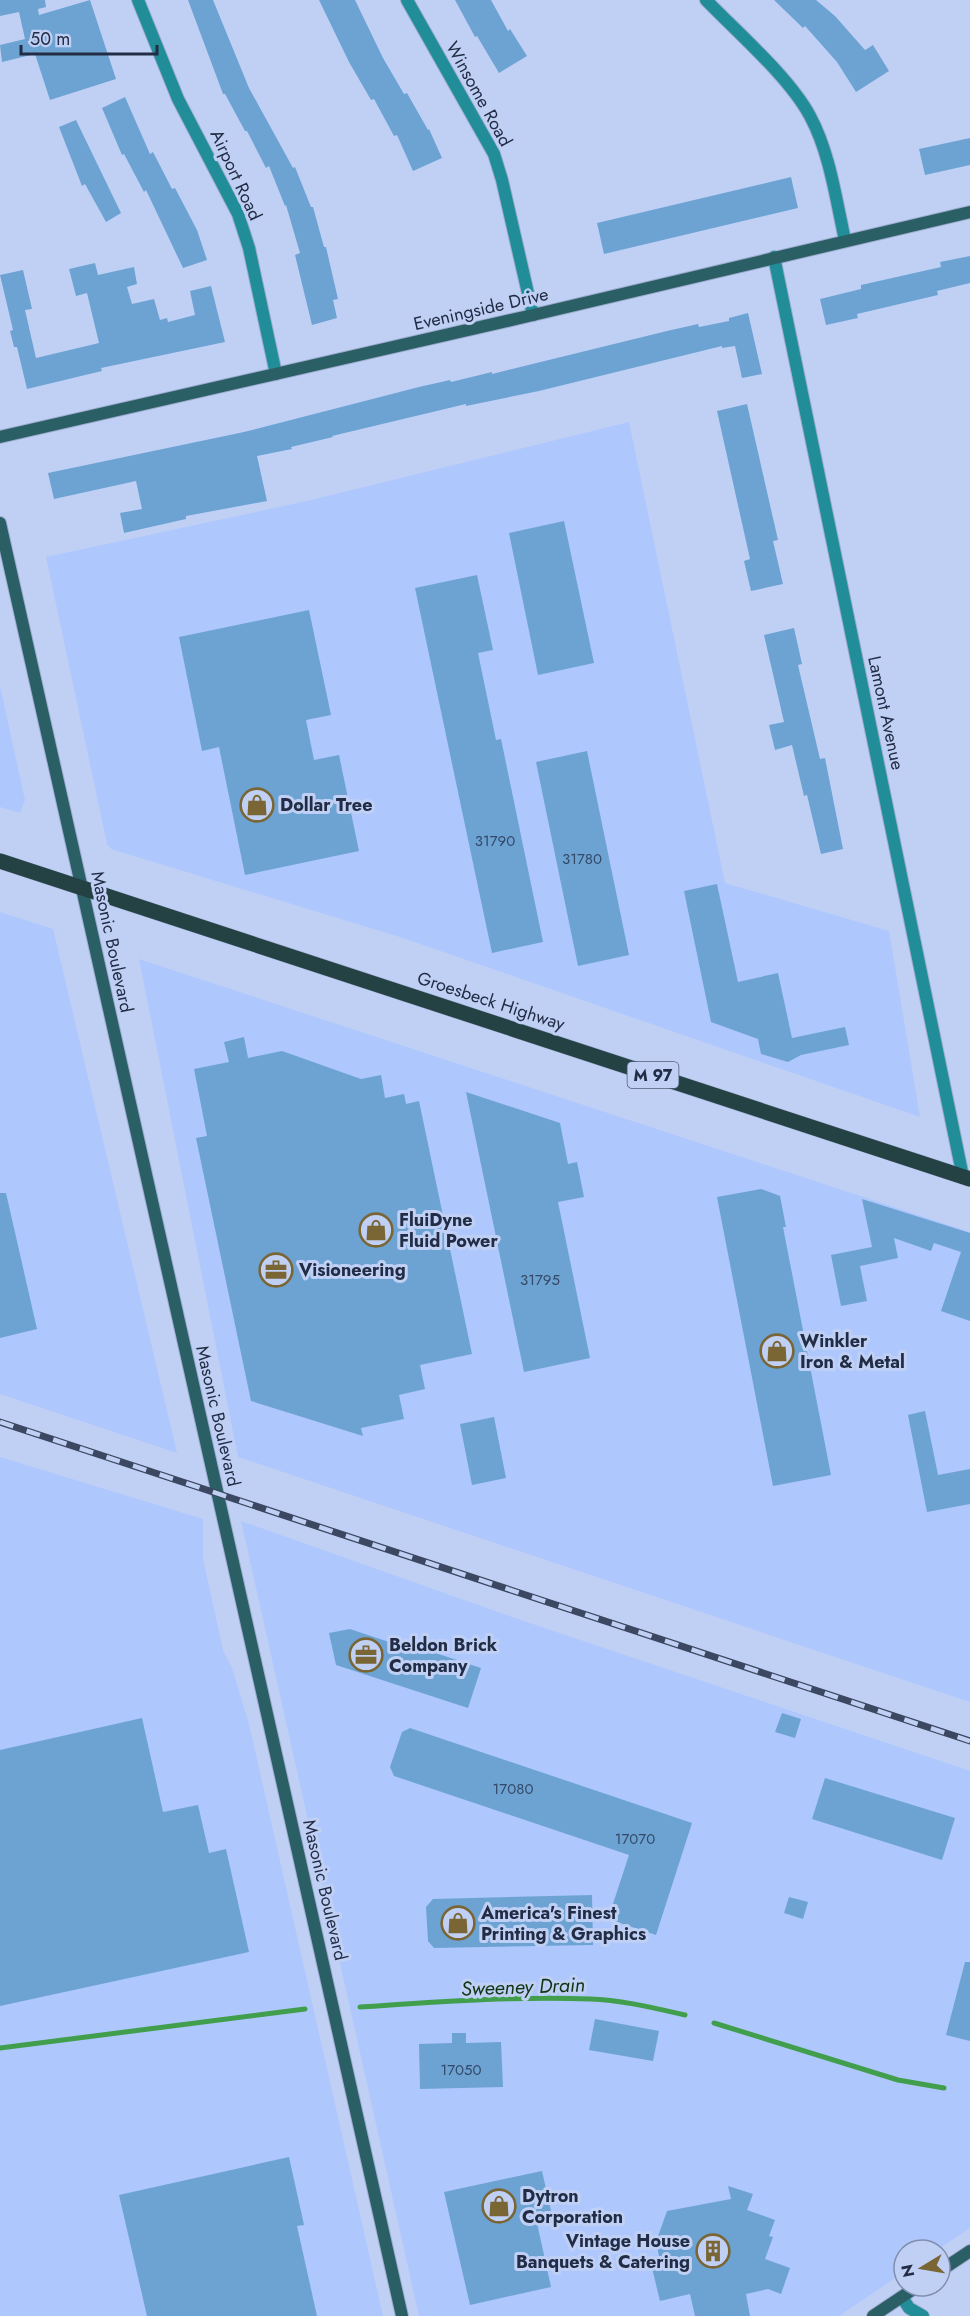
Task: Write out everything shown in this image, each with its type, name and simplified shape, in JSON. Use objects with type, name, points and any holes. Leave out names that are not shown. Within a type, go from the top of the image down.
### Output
[{"type":"main road","name":"Groesbeck Highway","points":[[0,861],[966,1178]]},
{"type":"street","name":"Airport Road","points":[[138,0],[178,99],[238,214],[249,248],[276,374]]},
{"type":"street","name":"Winsome Road","points":[[407,0],[494,154],[533,315]]},
{"type":"street","points":[[706,0],[778,74],[811,117],[826,160],[845,240]]},
{"type":"street","name":"Eveningside Drive","points":[[0,437],[970,212]]},
{"type":"street","name":"Lamont Avenue","points":[[774,257],[966,1178]]},
{"type":"street","name":"Masonic Boulevard","points":[[0,523],[402,2316]]},
{"type":"street","points":[[952,2263],[970,2251]]},
{"type":"street","points":[[873,2316],[900,2298]]},
{"type":"street","points":[[903,2298],[909,2308],[923,2316]]},
{"type":"shaded area","points":[[629,422],[725,883],[889,931],[920,1117],[403,938],[111,849],[107,844],[46,557],[307,501]]},
{"type":"shaded area","points":[[0,686],[25,800],[20,813],[0,807]]},
{"type":"shaded area","points":[[0,912],[53,929],[177,1453],[0,1394]]},
{"type":"shaded area","points":[[139,959],[970,1232],[970,1702],[238,1457]]},
{"type":"shaded area","points":[[0,1457],[203,1519],[203,1557],[223,1650],[232,1668],[249,1724],[383,2316],[0,2316]]},
{"type":"shaded area","points":[[241,1521],[518,1619],[970,1771],[970,2228],[952,2240],[952,2238],[892,2238],[892,2280],[839,2316],[419,2316]]},
{"type":"building","points":[[0,0],[45,0],[46,7],[38,9],[39,15],[90,0],[116,79],[50,100],[35,54],[2,62],[0,45],[25,39],[19,12],[0,16]]},
{"type":"building","points":[[188,0],[213,0],[249,88],[293,168],[295,167],[311,207],[313,207],[324,247],[326,247],[338,299],[333,300],[337,318],[312,325],[295,255],[300,253],[286,205],[269,166],[266,168],[247,131],[223,94]]},
{"type":"building","points":[[319,0],[355,0],[383,58],[404,94],[407,93],[429,129],[442,158],[413,171],[397,135],[394,136],[374,99],[371,100],[349,62]]},
{"type":"building","points":[[455,0],[491,0],[508,31],[510,29],[527,56],[499,73],[477,36],[475,37]]},
{"type":"building","points":[[774,0],[816,0],[835,16],[865,50],[873,45],[889,71],[856,92],[837,62],[805,26],[803,28]]},
{"type":"building","points":[[125,97],[150,154],[153,152],[197,230],[207,260],[183,268],[146,190],[144,192],[124,154],[122,155],[102,108]]},
{"type":"building","points":[[76,120],[121,213],[106,222],[85,184],[82,186],[59,127]]},
{"type":"building","points":[[970,138],[970,165],[925,175],[919,149]]},
{"type":"building","points":[[791,177],[798,208],[604,254],[597,223]]},
{"type":"building","points":[[970,256],[970,283],[937,291],[938,295],[857,314],[858,318],[826,325],[820,299],[861,289],[861,285],[941,267],[940,262]]},
{"type":"building","points":[[95,263],[98,275],[134,267],[137,284],[127,287],[132,304],[154,299],[160,320],[167,318],[168,322],[195,315],[190,291],[211,286],[225,342],[101,368],[102,371],[27,389],[17,347],[14,347],[10,331],[13,330],[0,275],[23,270],[32,309],[25,310],[36,358],[99,343],[87,293],[76,296],[69,269]]},
{"type":"building","points":[[748,313],[762,374],[742,378],[735,346],[722,348],[722,346],[539,391],[466,406],[466,404],[332,436],[291,447],[292,449],[257,456],[267,501],[186,516],[186,519],[124,533],[120,513],[142,509],[136,481],[54,499],[48,473],[244,432],[419,387],[492,372],[492,374],[698,324],[699,327],[729,321],[729,318]]},
{"type":"building","points":[[747,404],[778,540],[773,541],[783,584],[751,591],[744,561],[750,559],[717,411]]},
{"type":"building","points":[[564,521],[594,663],[538,675],[509,533]]},
{"type":"building","points":[[477,575],[493,650],[478,653],[496,740],[501,739],[543,942],[492,953],[415,588]]},
{"type":"building","points":[[309,610],[331,715],[306,720],[314,760],[339,755],[359,851],[245,875],[219,747],[202,751],[179,637]]},
{"type":"building","points":[[794,628],[802,664],[798,665],[820,759],[825,758],[843,849],[821,854],[792,745],[775,750],[769,725],[784,722],[764,635]]},
{"type":"building","points":[[587,751],[629,955],[578,966],[536,762]]},
{"type":"building","points":[[717,884],[738,982],[778,973],[792,1038],[845,1027],[849,1045],[801,1055],[788,1062],[761,1054],[758,1039],[711,1022],[684,891]]},
{"type":"building","points":[[244,1037],[248,1058],[282,1051],[361,1079],[381,1075],[385,1098],[404,1094],[406,1104],[419,1101],[472,1354],[420,1365],[425,1389],[399,1395],[404,1419],[361,1428],[363,1436],[251,1401],[196,1138],[207,1136],[194,1069],[229,1062],[224,1042]]},
{"type":"building","points":[[466,1092],[560,1123],[568,1164],[577,1162],[584,1197],[558,1202],[590,1358],[524,1372]]},
{"type":"building","name":"Winkler Iron & Metal","points":[[761,1189],[780,1196],[786,1227],[783,1227],[831,1475],[773,1486],[717,1197]]},
{"type":"building","points":[[0,1193],[6,1193],[37,1329],[0,1338]]},
{"type":"building","points":[[862,1199],[970,1233],[970,1321],[941,1311],[961,1252],[934,1243],[931,1251],[894,1238],[898,1258],[860,1266],[867,1301],[841,1306],[831,1255],[872,1247]]},
{"type":"building","points":[[925,1411],[938,1475],[970,1469],[970,1504],[927,1512],[908,1415]]},
{"type":"building","points":[[494,1417],[506,1478],[472,1485],[460,1424]]},
{"type":"building","points":[[350,1629],[401,1646],[402,1642],[481,1668],[468,1708],[336,1665],[329,1633]]},
{"type":"building","points":[[782,1713],[801,1719],[795,1738],[775,1732]]},
{"type":"building","points":[[142,1718],[163,1812],[198,1805],[209,1853],[226,1849],[249,1952],[0,2006],[0,1750]]},
{"type":"building","points":[[410,1728],[692,1823],[656,1935],[608,1919],[629,1855],[394,1776],[390,1767],[402,1732]]},
{"type":"building","points":[[825,1778],[955,1818],[942,1860],[812,1819]]},
{"type":"building","points":[[592,1895],[593,1945],[434,1948],[428,1941],[426,1907],[433,1899]]},
{"type":"building","points":[[789,1897],[808,1902],[803,1919],[784,1913]]},
{"type":"building","points":[[965,1962],[970,1962],[970,2041],[946,2035]]},
{"type":"building","points":[[595,2019],[659,2031],[653,2061],[589,2050]]},
{"type":"building","points":[[452,2033],[466,2033],[466,2043],[501,2042],[503,2087],[420,2089],[419,2044],[452,2043]]},
{"type":"building","points":[[289,2157],[304,2225],[297,2226],[317,2316],[147,2316],[119,2195]]},
{"type":"building","points":[[542,2171],[553,2220],[537,2223],[551,2287],[470,2305],[444,2192]]},
{"type":"building","name":"Vintage House Banquets & Catering","points":[[728,2186],[753,2194],[747,2210],[775,2220],[769,2236],[773,2237],[765,2259],[790,2268],[781,2294],[768,2289],[746,2294],[750,2316],[695,2316],[690,2294],[660,2301],[652,2268],[661,2266],[656,2242],[667,2211],[731,2199]]},
{"type":"waterway","name":"Sweeney Drain","points":[[360,2007],[475,2000],[561,1998],[614,2001],[685,2015]]},
{"type":"waterway","name":"Sweeney Drain","points":[[0,2048],[305,2009]]},
{"type":"waterway","name":"Sweeney Drain","points":[[714,2023],[898,2080],[944,2088]]},
{"type":"railway","points":[[0,1422],[970,1741]]},
{"type":"place","name":"Dollar Tree","points":[[257,805]]},
{"type":"place","name":"FluiDyne Fluid Power","points":[[376,1230]]},
{"type":"place","name":"Visioneering","points":[[276,1270]]},
{"type":"place","name":"Winkler Iron & Metal","points":[[777,1351]]},
{"type":"place","name":"Beldon Brick Company","points":[[366,1655]]},
{"type":"place","name":"America's Finest Printing & Graphics","points":[[458,1923]]},
{"type":"place","name":"Dytron Corporation","points":[[499,2206]]},
{"type":"place","name":"Vintage House Banquets & Catering","points":[[713,2251]]}]
